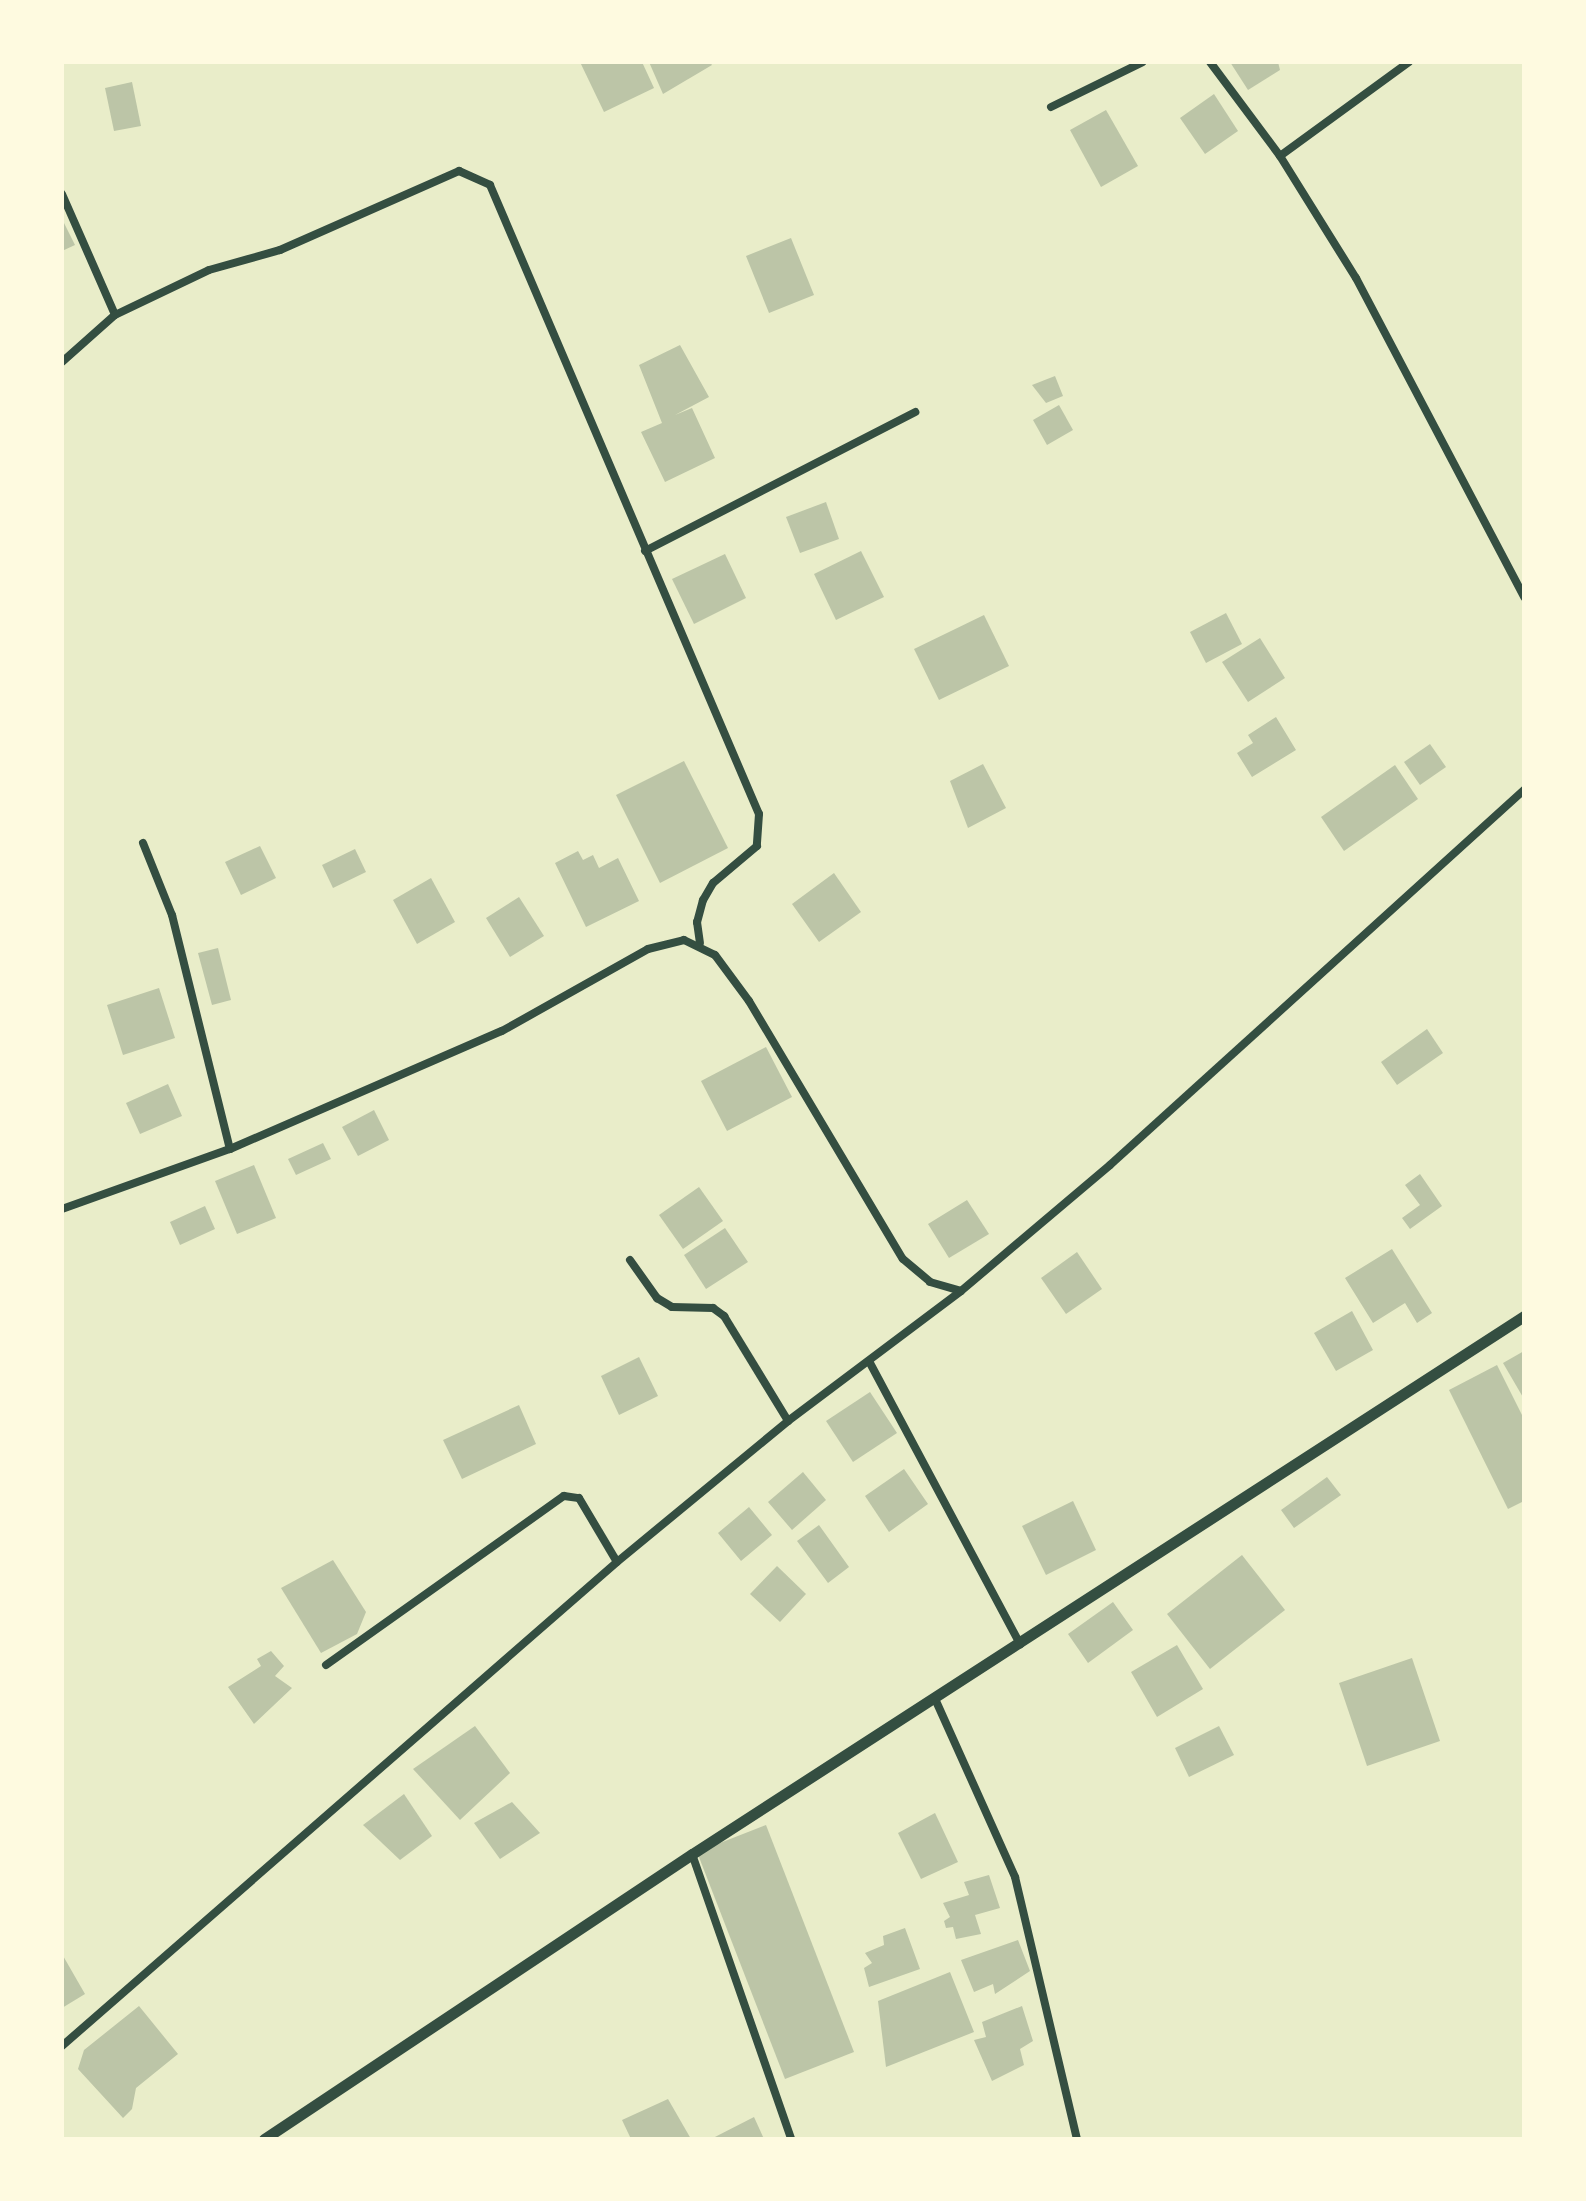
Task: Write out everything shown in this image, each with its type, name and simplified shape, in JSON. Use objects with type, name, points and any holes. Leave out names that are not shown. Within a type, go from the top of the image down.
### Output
[{"type":"street","points":[[1051,107],[1143,62]]},
{"type":"street","points":[[1210,62],[1280,156],[1379,320],[1524,597]]},
{"type":"street","points":[[1280,156],[1409,62]]},
{"type":"street","points":[[62,362],[115,315],[209,270],[280,250],[459,171],[474,174],[490,185],[507,215],[762,829],[757,846],[713,883],[703,900],[697,922],[700,943],[749,1001],[903,1259],[930,1282],[961,1291]]},
{"type":"street","points":[[62,194],[115,315]]},
{"type":"street","points":[[645,551],[915,412]]},
{"type":"street","points":[[62,2046],[617,1562],[788,1421],[870,1363],[961,1291],[1226,1062],[1524,790]]},
{"type":"street","points":[[143,843],[172,915],[230,1149]]},
{"type":"street","points":[[62,1209],[230,1149],[502,1031],[648,949],[684,940],[700,943]]},
{"type":"street","points":[[630,1260],[657,1298],[672,1307],[713,1308],[724,1316],[788,1421]]},
{"type":"street","points":[[264,2139],[692,1854],[936,1701],[1524,1316]]},
{"type":"street","points":[[870,1363],[1020,1645]]},
{"type":"street","points":[[326,1665],[564,1496],[579,1498],[617,1562]]},
{"type":"street","points":[[936,1701],[1015,1877],[1077,2139]]},
{"type":"street","points":[[692,1854],[791,2139]]},
{"type":"building","points":[[580,62],[642,62],[654,88],[604,112]]},
{"type":"building","points":[[649,62],[710,62],[712,65],[663,94]]},
{"type":"building","points":[[1230,62],[1278,62],[1280,70],[1248,90]]},
{"type":"building","points":[[132,82],[141,126],[114,131],[105,88]]},
{"type":"building","points":[[1214,94],[1238,131],[1205,154],[1180,118]]},
{"type":"building","points":[[1106,110],[1138,166],[1101,187],[1070,130]]},
{"type":"building","points":[[62,219],[75,245],[62,251]]},
{"type":"building","points":[[791,238],[814,295],[769,313],[746,256]]},
{"type":"building","points":[[680,345],[709,397],[675,415],[692,408],[715,458],[665,482],[641,432],[662,423],[639,365]]},
{"type":"building","points":[[1055,376],[1063,396],[1046,403],[1032,385]]},
{"type":"building","points":[[1059,405],[1073,430],[1047,445],[1033,420]]},
{"type":"building","points":[[826,502],[839,539],[800,553],[786,517]]},
{"type":"building","points":[[861,551],[884,597],[836,620],[814,574]]},
{"type":"building","points":[[725,554],[746,598],[694,624],[672,579]]},
{"type":"building","points":[[1226,613],[1242,644],[1206,663],[1190,632]]},
{"type":"building","points":[[984,615],[1009,666],[939,700],[914,649]]},
{"type":"building","points":[[1260,638],[1285,678],[1248,702],[1222,662]]},
{"type":"building","points":[[1276,717],[1296,750],[1252,777],[1237,753],[1253,743],[1248,735]]},
{"type":"building","points":[[1430,744],[1446,767],[1420,785],[1404,762]]},
{"type":"building","points":[[684,761],[728,848],[660,883],[616,795]]},
{"type":"building","points":[[983,764],[1006,808],[968,828],[950,781]]},
{"type":"building","points":[[1395,765],[1418,799],[1344,851],[1321,817]]},
{"type":"building","points":[[260,846],[276,878],[241,895],[225,862]]},
{"type":"building","points":[[355,849],[366,872],[333,888],[322,865]]},
{"type":"building","points":[[578,851],[583,860],[593,855],[599,868],[618,858],[639,901],[586,927],[555,863]]},
{"type":"building","points":[[834,873],[861,912],[819,942],[792,904]]},
{"type":"building","points":[[431,878],[455,922],[417,944],[393,900]]},
{"type":"building","points":[[519,897],[544,936],[510,957],[486,918]]},
{"type":"building","points":[[218,948],[231,1000],[212,1005],[198,953]]},
{"type":"building","points":[[159,988],[175,1038],[123,1055],[107,1005]]},
{"type":"building","points":[[1427,1029],[1443,1053],[1397,1085],[1381,1062]]},
{"type":"building","points":[[766,1047],[792,1097],[727,1131],[701,1081]]},
{"type":"building","points":[[168,1084],[182,1116],[140,1134],[126,1103]]},
{"type":"building","points":[[374,1110],[389,1140],[358,1156],[342,1127]]},
{"type":"building","points":[[323,1143],[331,1159],[296,1175],[288,1159]]},
{"type":"building","points":[[254,1165],[276,1218],[237,1234],[215,1181]]},
{"type":"building","points":[[1420,1174],[1442,1206],[1410,1229],[1402,1218],[1420,1205],[1405,1185]]},
{"type":"building","points":[[699,1187],[723,1221],[683,1249],[659,1215]]},
{"type":"building","points":[[967,1200],[989,1234],[949,1258],[928,1224]]},
{"type":"building","points":[[205,1206],[215,1229],[180,1245],[170,1222]]},
{"type":"building","points":[[725,1228],[748,1262],[706,1289],[684,1255]]},
{"type":"building","points":[[1392,1249],[1432,1313],[1417,1323],[1405,1303],[1373,1323],[1345,1278]]},
{"type":"building","points":[[1077,1252],[1102,1289],[1066,1314],[1041,1278]]},
{"type":"building","points":[[1352,1311],[1373,1350],[1336,1371],[1314,1333]]},
{"type":"building","points":[[1524,1351],[1524,1399],[1503,1363]]},
{"type":"building","points":[[639,1357],[658,1396],[619,1415],[601,1376]]},
{"type":"building","points":[[1497,1365],[1524,1419],[1524,1501],[1508,1509],[1449,1390]]},
{"type":"building","points":[[870,1392],[897,1433],[853,1462],[826,1421]]},
{"type":"building","points":[[519,1405],[536,1444],[462,1479],[443,1440]]},
{"type":"building","points":[[904,1469],[928,1504],[889,1532],[865,1496]]},
{"type":"building","points":[[803,1472],[826,1500],[792,1530],[768,1502]]},
{"type":"building","points":[[1327,1477],[1341,1495],[1294,1528],[1281,1510]]},
{"type":"building","points":[[1073,1501],[1096,1550],[1046,1575],[1022,1526]]},
{"type":"building","points":[[749,1507],[772,1535],[741,1561],[718,1533]]},
{"type":"building","points":[[819,1525],[849,1567],[828,1583],[797,1541]]},
{"type":"building","points":[[1242,1555],[1285,1610],[1210,1669],[1167,1614]]},
{"type":"building","points":[[333,1560],[366,1612],[357,1634],[321,1653],[281,1588]]},
{"type":"building","points":[[777,1566],[806,1594],[780,1622],[750,1594]]},
{"type":"building","points":[[1113,1602],[1133,1630],[1088,1663],[1068,1634]]},
{"type":"building","points":[[1177,1645],[1203,1689],[1157,1717],[1131,1672]]},
{"type":"building","points":[[271,1651],[284,1666],[275,1676],[292,1688],[254,1724],[228,1687],[261,1666],[257,1659]]},
{"type":"building","points":[[1412,1658],[1440,1741],[1367,1766],[1339,1683]]},
{"type":"building","points":[[475,1726],[510,1773],[460,1820],[413,1769]]},
{"type":"building","points":[[1219,1726],[1234,1755],[1189,1777],[1175,1748]]},
{"type":"building","points":[[404,1794],[432,1836],[400,1860],[363,1825]]},
{"type":"building","points":[[512,1802],[540,1833],[500,1859],[474,1823]]},
{"type":"building","points":[[935,1813],[958,1862],[921,1879],[898,1833]]},
{"type":"building","points":[[766,1825],[854,2052],[785,2079],[697,1852]]},
{"type":"building","points":[[989,1875],[1000,1908],[975,1915],[981,1934],[956,1939],[953,1927],[946,1928],[944,1921],[950,1917],[943,1903],[969,1895],[964,1882]]},
{"type":"building","points":[[905,1928],[920,1969],[869,1987],[864,1968],[872,1963],[865,1953],[884,1945],[883,1936]]},
{"type":"building","points":[[1018,1940],[1030,1971],[995,1994],[993,1984],[974,1992],[961,1960]]},
{"type":"building","points":[[62,1954],[85,1994],[62,2008]]},
{"type":"building","points":[[950,1972],[974,2032],[886,2067],[878,2001]]},
{"type":"building","points":[[139,2006],[178,2054],[136,2088],[132,2109],[123,2118],[78,2069],[84,2050]]},
{"type":"building","points":[[1022,2006],[1033,2041],[1020,2049],[1024,2065],[992,2081],[974,2040],[986,2037],[982,2022]]},
{"type":"building","points":[[668,2099],[691,2139],[631,2139],[622,2120]]},
{"type":"building","points":[[754,2117],[764,2139],[711,2139]]}]
